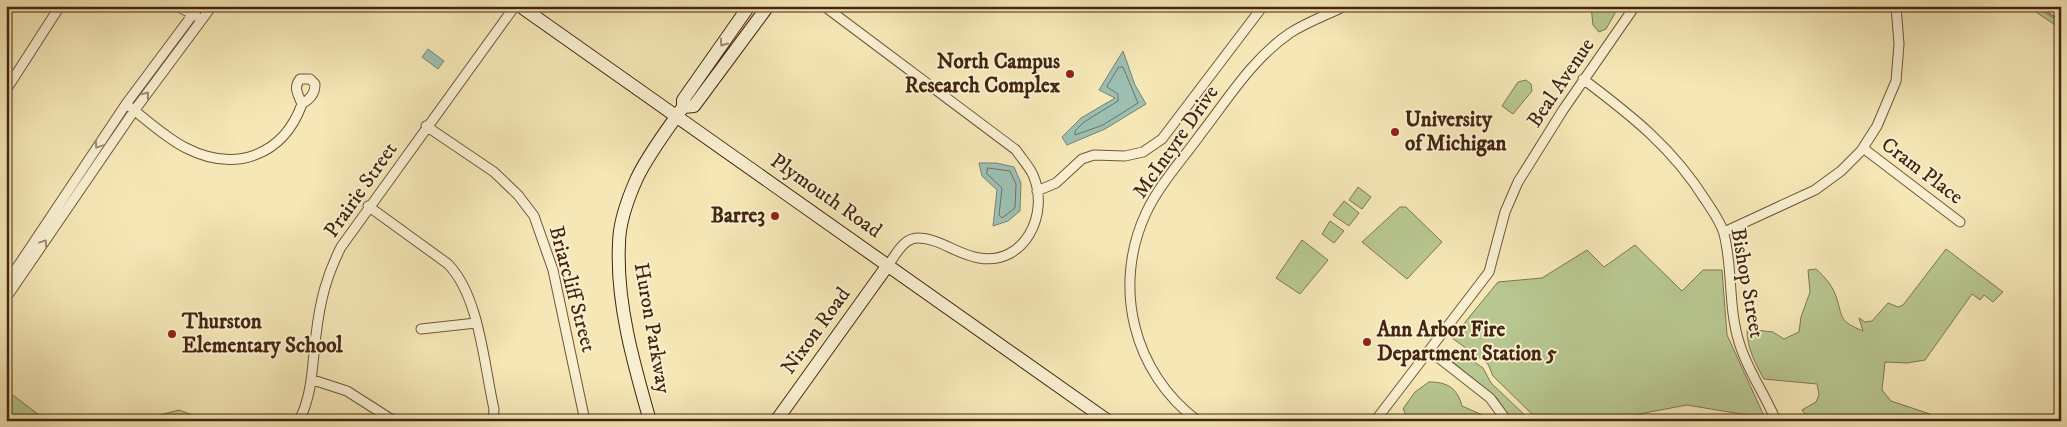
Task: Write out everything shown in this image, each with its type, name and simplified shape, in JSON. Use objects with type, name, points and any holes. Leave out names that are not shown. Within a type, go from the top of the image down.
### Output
[{"type":"main road","name":"Plymouth Road","points":[[520,6],[680,111],[888,265],[1108,421]]},
{"type":"main road","name":"Huron Parkway","points":[[650,421],[623,302],[618,243],[628,200],[638,177],[680,111],[683,100],[750,6]]},
{"type":"main road","name":"Huron Parkway","points":[[680,111],[694,106],[768,6]]},
{"type":"main road","name":"Nixon Road","points":[[776,421],[888,265]]},
{"type":"street","points":[[6,90],[60,6]]},
{"type":"street","points":[[176,6],[196,10],[202,20]]},
{"type":"street","points":[[6,284],[74,199],[134,111],[212,6]]},
{"type":"street","name":"Prairie Street","points":[[299,421],[313,380],[316,337],[327,274],[341,246],[426,126],[515,6]]},
{"type":"street","points":[[824,6],[1016,150],[1033,175],[1037,191],[1036,225],[1026,241],[1011,254],[995,259],[979,258],[930,240],[917,238],[905,242],[888,265]]},
{"type":"street","points":[[1037,191],[1056,183],[1082,159],[1094,155],[1125,156],[1144,152],[1162,139],[1264,6]]},
{"type":"street","name":"McIntyre Drive","points":[[1198,421],[1178,404],[1155,376],[1138,337],[1129,296],[1130,274],[1137,237],[1145,215],[1162,186],[1254,65],[1291,33],[1345,6]]},
{"type":"street","name":"Beal Avenue","points":[[1430,351],[1489,272],[1505,212],[1518,182],[1583,79],[1635,6]]},
{"type":"street","points":[[1724,232],[1815,190],[1841,171],[1863,148],[1877,126],[1896,80],[1899,44],[1896,6]]},
{"type":"street","points":[[2049,6],[2061,14]]},
{"type":"street","points":[[6,298],[65,193],[126,104],[196,10]]},
{"type":"street","name":"Bishop Street","points":[[1583,79],[1630,114],[1665,147],[1693,180],[1724,232],[1735,331],[1748,366],[1776,421]]},
{"type":"street","points":[[126,104],[185,147],[200,154],[233,161],[254,155],[280,141],[296,120],[302,104]]},
{"type":"street","name":"Briarcliff Street","points":[[426,126],[494,172],[518,195],[534,216],[553,270],[585,421]]},
{"type":"street","name":"Cram Place","points":[[1863,148],[1960,222]]},
{"type":"street","points":[[65,193],[74,199]]},
{"type":"street","points":[[368,206],[448,264],[457,273],[464,285],[476,323],[494,410],[493,421]]},
{"type":"street","points":[[421,329],[476,323]]},
{"type":"street","points":[[1375,421],[1430,351],[1490,398],[1507,421]]},
{"type":"street","points":[[313,380],[347,391],[394,421]]},
{"type":"green space","points":[[1591,6],[1619,6],[1606,29],[1599,32],[1593,25]]},
{"type":"green space","points":[[2037,7],[2061,23],[2061,29],[2033,10]]},
{"type":"green space","points":[[1526,80],[1531,84],[1532,91],[1513,114],[1502,106],[1518,82]]},
{"type":"green space","points":[[1358,187],[1371,197],[1362,209],[1349,200]]},
{"type":"green space","points":[[1344,201],[1359,213],[1349,226],[1333,215]]},
{"type":"green space","points":[[1400,207],[1406,207],[1442,242],[1407,279],[1362,242]]},
{"type":"green space","points":[[1330,221],[1344,231],[1334,243],[1322,234]]},
{"type":"green space","points":[[1302,240],[1328,260],[1300,294],[1276,278]]},
{"type":"green space","points":[[1635,245],[1682,291],[1703,270],[1722,270],[1727,335],[1765,418],[1687,405],[1602,421],[1539,421],[1493,376],[1488,364],[1452,338],[1498,282],[1542,278],[1587,250],[1604,267]]},
{"type":"green space","points":[[1946,249],[2003,292],[1993,302],[1984,295],[1980,300],[1972,294],[1925,360],[1907,363],[1885,362],[1882,390],[1891,401],[1930,414],[1928,421],[1810,421],[1802,410],[1816,402],[1819,395],[1817,384],[1764,379],[1750,349],[1747,329],[1773,332],[1784,339],[1799,332],[1801,317],[1810,292],[1808,270],[1816,269],[1826,279],[1835,294],[1840,311],[1846,322],[1863,331],[1859,318],[1865,322],[1872,321],[1888,303],[1898,307],[1903,305]]},
{"type":"green space","points":[[1457,350],[1483,368],[1491,383],[1531,421],[1512,421],[1497,398],[1443,354]]},
{"type":"green space","points":[[1429,382],[1441,383],[1451,387],[1462,406],[1496,421],[1409,421],[1403,409],[1415,392]]},
{"type":"green space","points":[[6,390],[47,421],[6,421]]},
{"type":"green space","points":[[179,410],[208,421],[147,421],[148,418]]},
{"type":"water","points":[[428,49],[444,61],[438,69],[422,57]]},
{"type":"water","points":[[1123,51],[1135,85],[1146,104],[1105,129],[1067,145],[1062,137],[1081,118],[1115,98],[1099,90]]},
{"type":"water","points":[[979,163],[996,163],[1014,167],[1021,183],[1020,211],[1008,221],[993,226],[997,190],[982,176]]},
{"type":"place","name":"North Campus Research Complex","points":[[1070,74]]},
{"type":"place","name":"University of Michigan","points":[[1395,132]]},
{"type":"place","name":"Barre3","points":[[775,216]]},
{"type":"place","name":"Thurston Elementary School","points":[[172,334]]},
{"type":"place","name":"Ann Arbor Fire Department Station 5","points":[[1367,342]]}]
